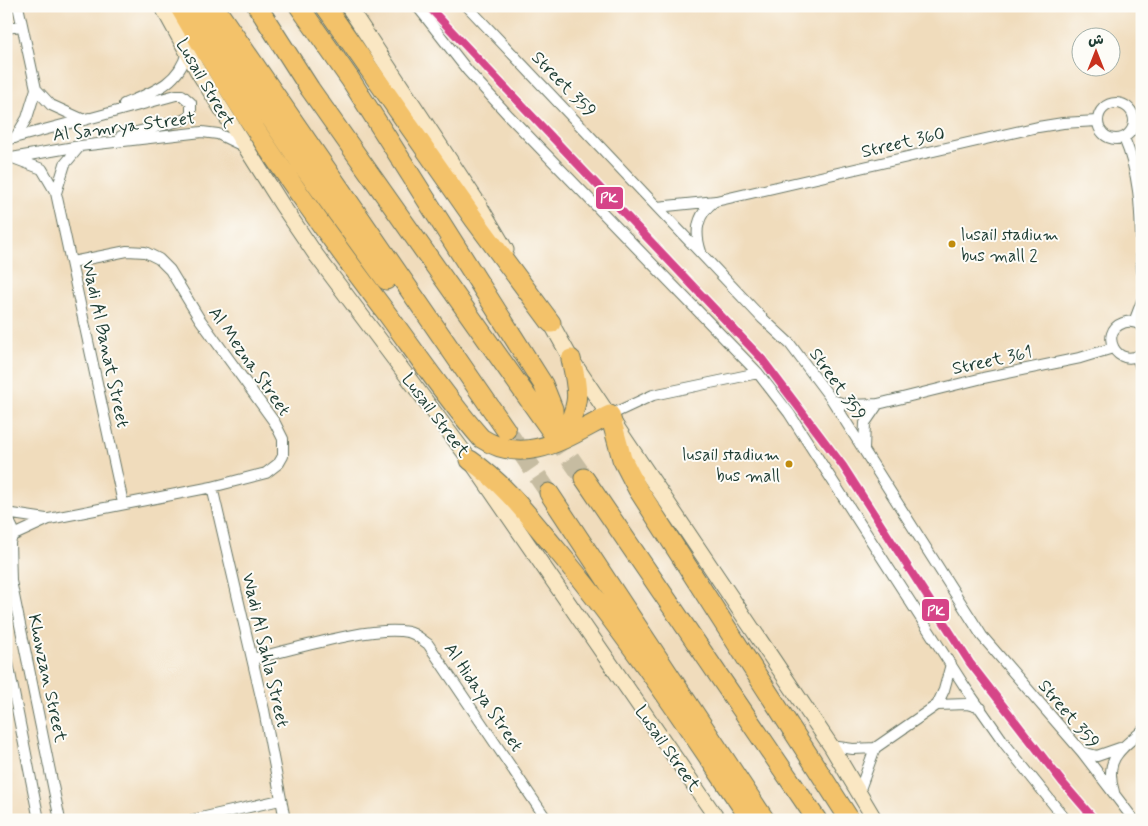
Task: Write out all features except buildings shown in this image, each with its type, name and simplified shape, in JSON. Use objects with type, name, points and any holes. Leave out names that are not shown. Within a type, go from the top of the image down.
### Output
[{"type":"highway","points":[[179,6],[205,52],[273,159],[333,242],[481,438],[505,450],[517,452],[539,448],[558,437],[610,415],[622,459],[637,488],[850,820]]},
{"type":"highway","points":[[195,6],[298,158],[394,291],[490,407]]},
{"type":"highway","points":[[214,6],[506,430]]},
{"type":"highway","points":[[257,6],[310,88],[558,437]]},
{"type":"highway","points":[[299,6],[350,79],[543,384],[553,409],[558,437]]},
{"type":"highway","points":[[325,6],[474,219],[551,323]]},
{"type":"highway","points":[[558,437],[578,403],[578,389],[571,359]]},
{"type":"highway","points":[[470,460],[509,492],[585,584],[642,659],[751,820]]},
{"type":"highway","points":[[584,478],[817,820]]},
{"type":"highway","points":[[549,493],[766,820]]},
{"type":"street","points":[[18,6],[36,89],[51,105],[84,120],[176,95],[188,98],[192,108],[187,119],[80,146],[65,164],[56,193]]},
{"type":"street","name":"Lusail Street","points":[[162,6],[242,146],[316,255],[470,460],[717,819]]},
{"type":"street","points":[[348,6],[478,203],[571,359],[831,746],[875,820]]},
{"type":"street","points":[[417,6],[468,71],[509,116],[758,373],[794,420],[951,664],[1005,744],[1066,820]]},
{"type":"street","name":"Street 359","points":[[467,6],[790,344],[832,400],[982,636],[1082,752],[1115,798],[1134,820]]},
{"type":"street","points":[[6,28],[21,26]]},
{"type":"street","name":"Al Samrya Street","points":[[10,139],[84,120],[165,85],[182,67],[187,52]]},
{"type":"street","points":[[10,139],[27,118],[36,89]]},
{"type":"street","points":[[1116,103],[1125,106],[1132,112],[1134,122],[1131,131],[1124,138],[1114,140],[1106,137],[1099,130],[1097,121],[1100,112],[1107,106],[1116,103]]},
{"type":"street","name":"Street 360","points":[[658,207],[716,201],[1062,122],[1097,121]]},
{"type":"street","name":"Al Samrya Street","points":[[10,158],[80,146],[202,132],[218,134],[242,146]]},
{"type":"street","points":[[1124,138],[1133,159],[1138,182],[1142,271]]},
{"type":"street","name":"Wadi Al Banat Street","points":[[10,158],[42,169],[56,193],[122,503]]},
{"type":"street","points":[[702,254],[698,234],[699,219],[706,208],[716,201]]},
{"type":"street","name":"Al Mezna Street","points":[[6,514],[49,519],[122,503],[212,487],[266,473],[279,463],[284,446],[275,423],[199,318],[170,270],[159,259],[145,252],[127,251],[72,262]]},
{"type":"street","points":[[1142,300],[1138,324],[1121,323],[1114,330],[1111,338],[1113,348],[1123,357],[1139,354],[1142,372]]},
{"type":"street","name":"Street 361","points":[[832,400],[848,405],[878,404],[983,378],[1074,359],[1113,348]]},
{"type":"street","points":[[610,415],[653,394],[758,373]]},
{"type":"street","points":[[864,451],[865,423],[878,404]]},
{"type":"street","name":"Wadi Al Sahla Street","points":[[212,487],[252,659],[285,820]]},
{"type":"street","name":"Khowzan Street","points":[[6,514],[11,523],[9,541],[11,581],[59,815]]},
{"type":"street","name":"Al Mezna Street","points":[[9,541],[49,519]]},
{"type":"street","name":"Al Hidaya Street","points":[[252,659],[346,638],[389,631],[410,632],[428,644],[547,820]]},
{"type":"street","name":"Khowzan Street","points":[[6,653],[39,820]]},
{"type":"street","points":[[831,746],[853,749],[875,748],[937,705],[944,690],[951,664]]},
{"type":"street","points":[[937,705],[967,704],[981,708]]},
{"type":"street","points":[[1115,798],[1110,772],[1112,761],[1124,746],[1142,732]]},
{"type":"street","points":[[1082,752],[1097,756],[1124,746]]},
{"type":"street","points":[[859,792],[875,748]]},
{"type":"street","points":[[192,820],[280,800]]},
{"type":"street","points":[[59,815],[66,820]]},
{"type":"tunnel","points":[[506,430],[549,493]]},
{"type":"tunnel","points":[[554,435],[584,478]]},
{"type":"transit line","name":"PK","points":[[428,6],[762,359],[843,466],[970,663],[1063,783],[1095,820]]},
{"type":"place","name":"lusail stadium bus mall 2","points":[[952,244]]},
{"type":"place","name":"lusail stadium bus mall","points":[[789,464]]}]
